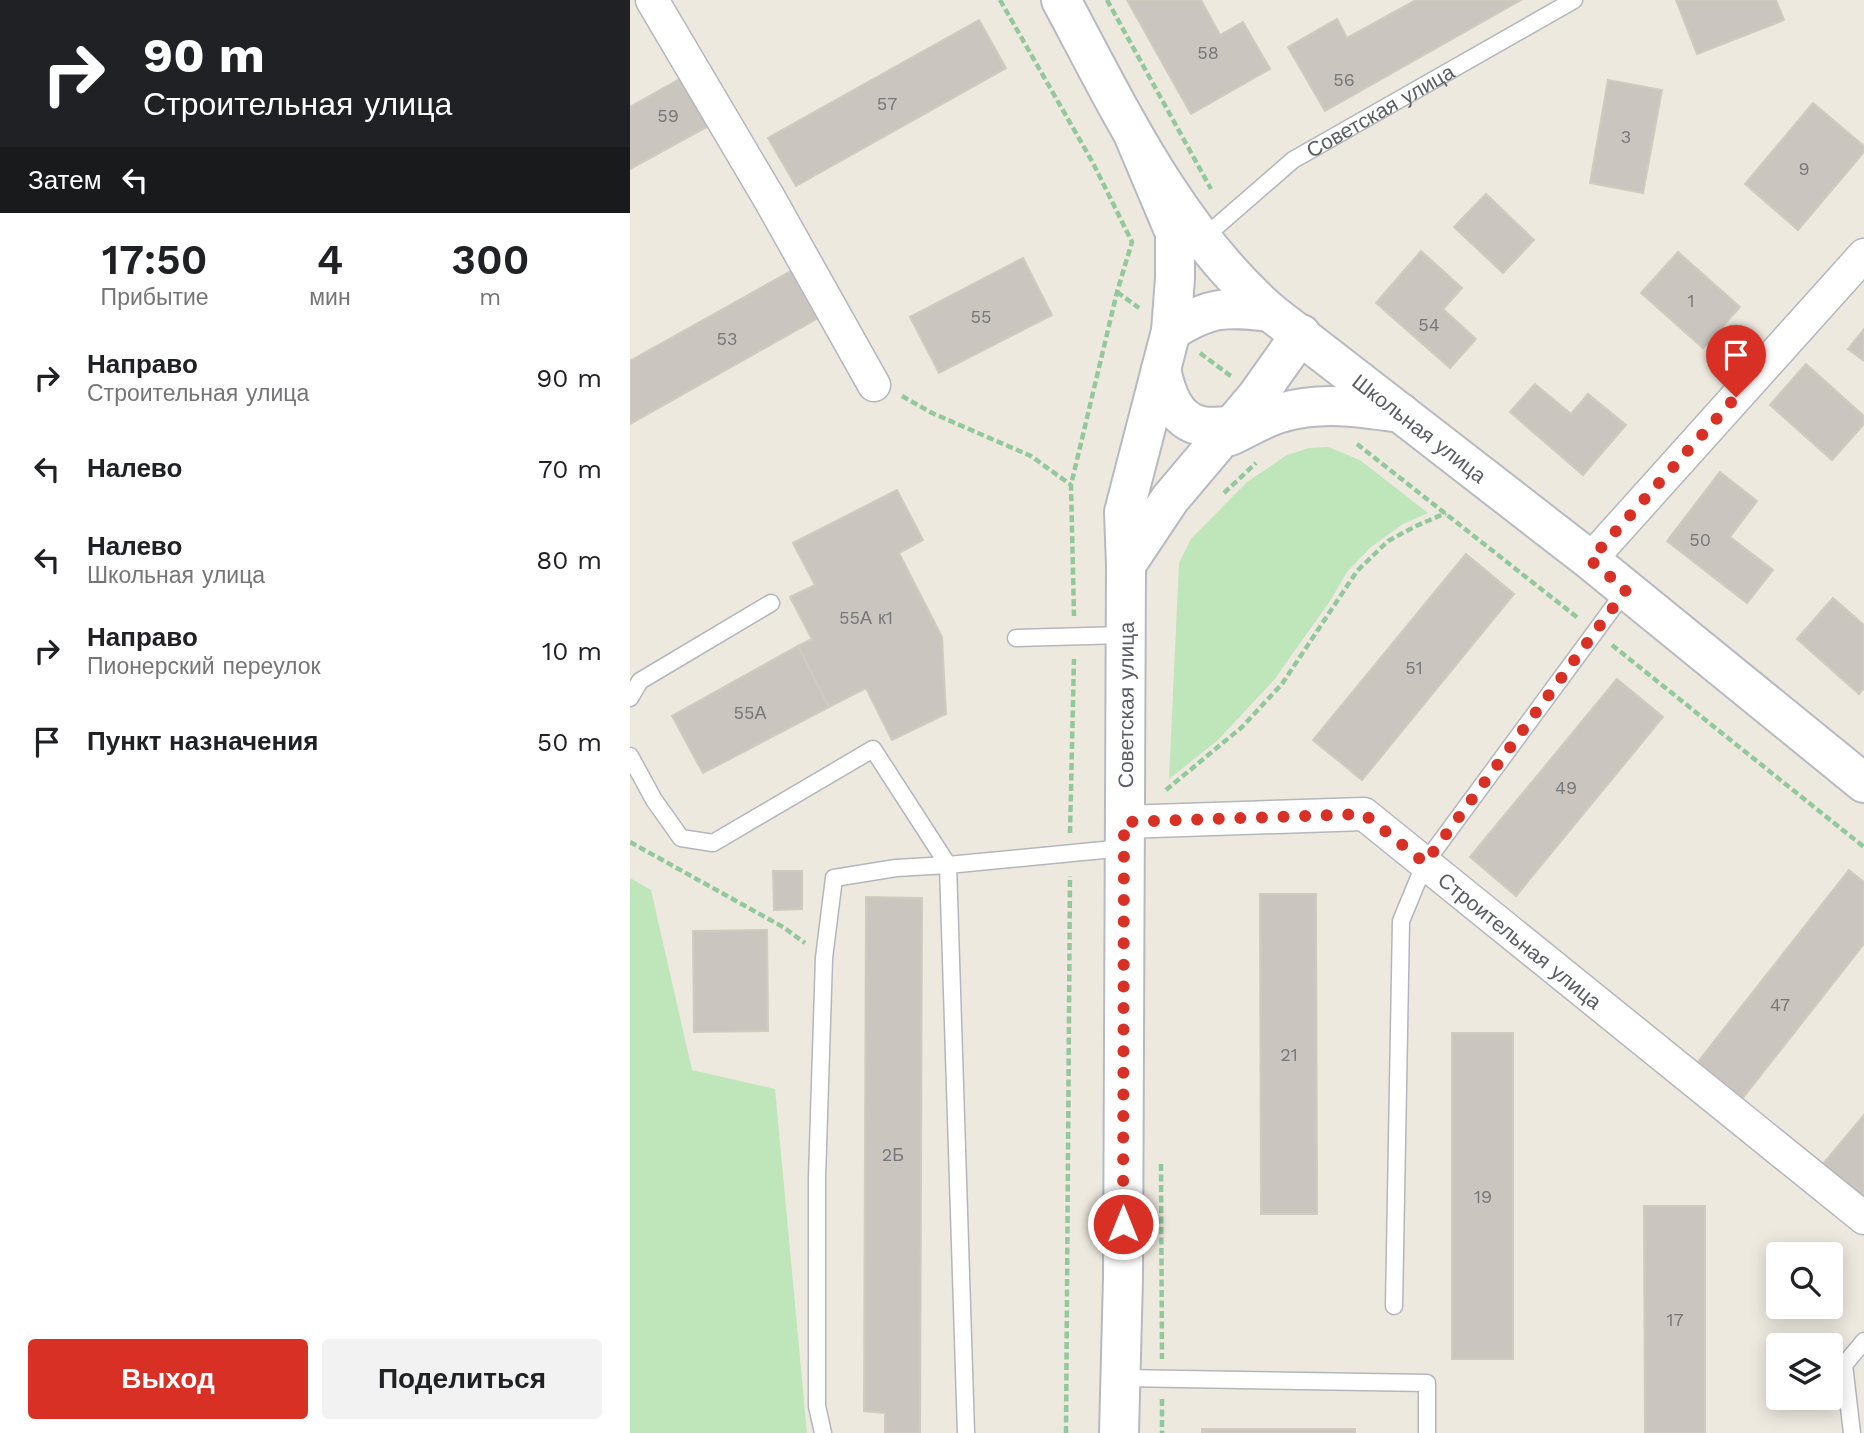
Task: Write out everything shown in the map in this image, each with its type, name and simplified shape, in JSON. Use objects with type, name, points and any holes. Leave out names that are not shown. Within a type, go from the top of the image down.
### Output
[{"type":"main road","name":"Школьная улица","points":[[1060,0],[1134,136],[1201,240],[1243,288],[1270,312],[1590,560],[1864,783]]},
{"type":"main road","name":"Советская улица","points":[[1119,1433],[1124,1278],[1124,512],[1171,331],[1175,278],[1175,233],[1134,136]]},
{"type":"main road","points":[[1171,331],[1194,317],[1213,310],[1240,308],[1270,312]]},
{"type":"main road","points":[[1126,565],[1170,499],[1257,396],[1301,334]]},
{"type":"main road","points":[[1161,369],[1168,399],[1184,417],[1223,435],[1277,414],[1310,406],[1344,405],[1401,413]]},
{"type":"street","points":[[652,0],[769,198],[874,385]]},
{"type":"street","points":[[1590,560],[1864,255]]},
{"type":"street","name":"Строительная улица","points":[[1124,835],[1364,814],[1864,1219]]},
{"type":"lane","name":"Советская улица","points":[[1201,240],[1293,160],[1574,0]]},
{"type":"lane","points":[[1394,1306],[1401,921],[1425,863],[1626,590]]},
{"type":"lane","points":[[630,698],[640,681],[771,603]]},
{"type":"lane","points":[[1016,638],[1124,635]]},
{"type":"lane","points":[[630,756],[654,800],[681,838],[712,843],[873,749],[948,865],[966,1433]]},
{"type":"lane","points":[[823,1433],[817,1406],[817,1178],[824,958],[834,878],[896,868],[1070,855],[1124,835]]},
{"type":"lane","points":[[1852,1433],[1844,1365],[1864,1341]]},
{"type":"lane","points":[[1121,1378],[1427,1383],[1427,1433]]},
{"type":"path","points":[[1000,0],[1093,163],[1132,242],[1117,292],[1071,485],[1074,637],[1066,1433]]},
{"type":"path","points":[[1107,0],[1168,115]]},
{"type":"path","points":[[1117,292],[1257,396]]},
{"type":"path","points":[[874,385],[1031,456],[1071,485]]},
{"type":"path","points":[[1157,797],[1242,727],[1282,684],[1357,571],[1388,541],[1447,513]]},
{"type":"path","points":[[630,842],[783,927],[824,958]]},
{"type":"green space","points":[[1328,447],[1360,460],[1428,513],[1403,524],[1371,547],[1347,572],[1330,601],[1274,680],[1218,740],[1169,779],[1179,563],[1191,539],[1247,482],[1287,455],[1309,448]]},
{"type":"green space","points":[[630,878],[651,890],[692,1070],[775,1089],[807,1433],[630,1433]]},
{"type":"building","points":[[1127,0],[1201,0],[1220,35],[1243,22],[1270,69],[1191,114]]},
{"type":"building","points":[[1416,0],[1521,0],[1325,111],[1288,47],[1337,19],[1347,38]]},
{"type":"building","points":[[1676,0],[1776,0],[1784,20],[1697,54]]},
{"type":"building","points":[[979,20],[1006,68],[796,186],[768,138]]},
{"type":"building","points":[[685,76],[712,124],[630,169],[630,107]]},
{"type":"building","points":[[1608,80],[1662,90],[1643,193],[1590,183]]},
{"type":"building","points":[[1813,103],[1864,146],[1864,152],[1798,230],[1745,184]]},
{"type":"building","points":[[1486,194],[1534,240],[1503,273],[1454,227]]},
{"type":"building","points":[[1421,251],[1462,288],[1443,309],[1476,339],[1450,368],[1376,303]]},
{"type":"building","points":[[1678,252],[1740,307],[1703,348],[1641,293]]},
{"type":"building","points":[[1023,258],[1052,315],[939,373],[910,317]]},
{"type":"building","points":[[798,267],[825,314],[630,424],[630,361]]},
{"type":"building","points":[[1864,329],[1864,361],[1848,349]]},
{"type":"building","points":[[1806,364],[1864,416],[1864,424],[1832,460],[1770,405]]},
{"type":"building","points":[[1535,384],[1571,414],[1588,394],[1626,425],[1583,475],[1510,412]]},
{"type":"building","points":[[1720,472],[1757,501],[1730,537],[1773,570],[1747,603],[1667,541]]},
{"type":"building","points":[[897,490],[923,540],[899,553],[942,637],[946,714],[892,740],[866,688],[829,707],[798,646],[812,639],[790,597],[815,585],[793,543]]},
{"type":"building","points":[[1466,554],[1514,594],[1362,780],[1313,740]]},
{"type":"building","points":[[1833,598],[1864,625],[1864,688],[1859,694],[1797,639]]},
{"type":"building","points":[[798,646],[829,707],[703,773],[672,716]]},
{"type":"building","points":[[1617,679],[1663,717],[1516,896],[1470,857]]},
{"type":"building","points":[[1849,870],[1864,882],[1864,944],[1742,1099],[1697,1063]]},
{"type":"building","points":[[773,871],[802,871],[802,909],[774,910]]},
{"type":"building","points":[[1260,894],[1316,894],[1317,1214],[1261,1214]]},
{"type":"building","points":[[866,897],[922,898],[920,1433],[885,1433],[885,1413],[864,1411]]},
{"type":"building","points":[[767,930],[768,1031],[694,1032],[693,931]]},
{"type":"building","points":[[1452,1033],[1513,1033],[1513,1359],[1452,1359]]},
{"type":"building","points":[[1864,1115],[1864,1201],[1821,1166]]},
{"type":"building","points":[[1644,1206],[1705,1206],[1705,1433],[1645,1433]]},
{"type":"building","points":[[1202,1429],[1355,1429],[1355,1433],[1202,1433]]},
{"type":"route","points":[[1123,1224],[1124,822],[1364,814],[1425,863],[1626,590],[1590,560],[1736,397]]}]
